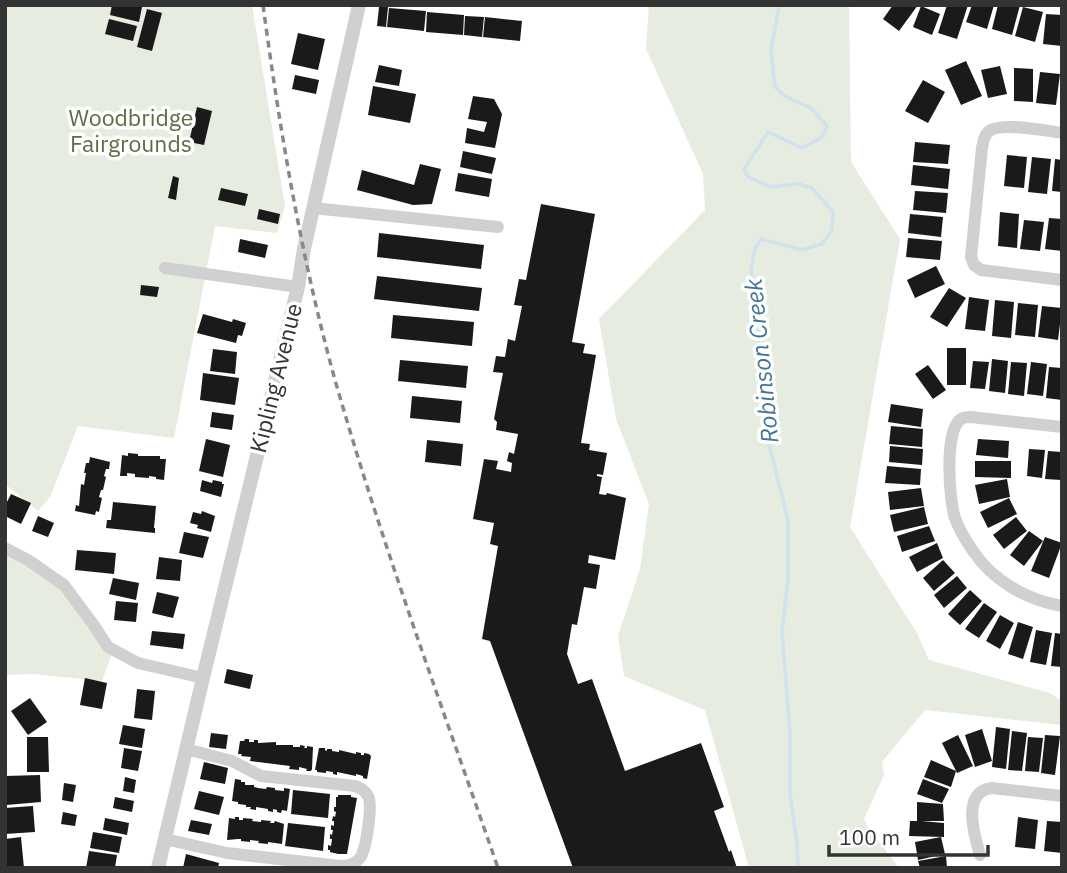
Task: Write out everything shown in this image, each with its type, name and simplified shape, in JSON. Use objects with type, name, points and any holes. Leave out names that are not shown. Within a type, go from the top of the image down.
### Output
[{"type":"street","name":"Kipling Avenue","points":[[158,868],[298,287],[359,5]]},
{"type":"street","points":[[1062,133],[998,127],[986,134],[982,148],[971,257],[974,265],[981,270],[1062,280]]},
{"type":"street","points":[[313,208],[498,228]]},
{"type":"street","points":[[165,268],[298,287]]},
{"type":"street","points":[[1062,427],[964,417],[958,421],[953,435],[949,472],[956,519],[982,564],[995,576],[1025,595],[1062,606]]},
{"type":"street","points":[[5,548],[64,585],[108,647],[138,663],[203,677]]},
{"type":"street","points":[[165,839],[227,853],[342,866],[354,863],[363,853],[370,804],[368,794],[362,789],[259,775],[232,761],[186,749]]},
{"type":"street","points":[[980,855],[972,821],[974,802],[983,789],[1062,796]]},
{"type":"green space","name":"Woodbridge Fairgrounds","points":[[5,5],[252,5],[285,206],[277,233],[215,226],[174,438],[78,426],[50,497],[38,511],[5,484]]},
{"type":"green space","points":[[649,5],[849,5],[851,162],[900,239],[850,527],[917,633],[929,660],[1050,693],[1062,701],[1062,725],[925,710],[882,762],[884,775],[864,819],[899,868],[749,868],[705,710],[624,676],[618,636],[640,569],[649,504],[616,419],[599,319],[705,210],[703,174],[646,49]]},
{"type":"green space","points":[[5,548],[57,578],[113,651],[102,681],[33,674],[5,675]]},
{"type":"building","points":[[112,5],[142,7],[139,22],[110,15]]},
{"type":"building","points":[[893,5],[918,5],[899,31],[883,19]]},
{"type":"building","points":[[947,5],[968,5],[957,39],[938,33]]},
{"type":"building","points":[[972,5],[994,5],[987,29],[966,22]]},
{"type":"building","points":[[998,5],[1020,5],[1012,35],[992,29]]},
{"type":"building","points":[[921,6],[940,14],[932,35],[913,27]]},
{"type":"building","points":[[379,7],[388,7],[386,27],[377,26]]},
{"type":"building","points":[[1023,7],[1043,12],[1035,42],[1015,36]]},
{"type":"building","points":[[389,8],[426,11],[424,31],[387,27]]},
{"type":"building","points":[[147,9],[162,13],[152,51],[137,47]]},
{"type":"building","points":[[427,12],[464,15],[463,35],[426,32]]},
{"type":"building","points":[[1046,14],[1062,15],[1062,46],[1043,44]]},
{"type":"building","points":[[465,16],[484,17],[482,37],[464,35]]},
{"type":"building","points":[[485,17],[522,21],[520,41],[483,37]]},
{"type":"building","points":[[109,19],[137,26],[133,41],[105,34]]},
{"type":"building","points":[[298,33],[325,39],[318,70],[291,64]]},
{"type":"building","points":[[966,61],[982,96],[961,105],[945,70]]},
{"type":"building","points":[[379,65],[402,70],[399,86],[375,82]]},
{"type":"building","points":[[1000,66],[1007,94],[988,98],[981,70]]},
{"type":"building","points":[[1014,68],[1033,69],[1033,102],[1014,101]]},
{"type":"building","points":[[1040,72],[1060,74],[1056,105],[1036,103]]},
{"type":"building","points":[[295,75],[319,80],[316,94],[292,89]]},
{"type":"building","points":[[923,80],[945,92],[928,123],[905,111]]},
{"type":"building","points":[[373,86],[416,94],[410,123],[368,115]]},
{"type":"building","points":[[473,96],[494,99],[502,114],[495,148],[465,143],[467,128],[484,132],[487,122],[468,119]]},
{"type":"building","points":[[197,107],[212,111],[204,145],[189,142]]},
{"type":"building","points":[[915,142],[950,145],[948,164],[913,162]]},
{"type":"building","points":[[463,151],[496,158],[492,174],[460,167]]},
{"type":"building","points":[[1007,155],[1027,157],[1024,188],[1004,186]]},
{"type":"building","points":[[1032,157],[1051,159],[1047,194],[1028,192]]},
{"type":"building","points":[[1055,159],[1062,160],[1062,192],[1052,191]]},
{"type":"building","points":[[420,164],[441,169],[432,204],[413,205],[357,190],[362,170],[414,185]]},
{"type":"building","points":[[913,165],[950,169],[948,189],[911,185]]},
{"type":"building","points":[[458,173],[492,179],[489,197],[455,191]]},
{"type":"building","points":[[173,176],[179,178],[176,200],[168,198]]},
{"type":"building","points":[[221,188],[248,194],[245,206],[218,200]]},
{"type":"building","points":[[915,191],[948,193],[946,213],[913,210]]},
{"type":"building","points":[[541,204],[595,214],[572,342],[585,344],[583,353],[596,355],[581,443],[590,444],[589,450],[607,453],[603,475],[597,474],[602,477],[599,494],[607,493],[626,498],[615,560],[589,555],[588,563],[600,565],[596,589],[584,587],[577,625],[572,624],[567,654],[578,684],[592,679],[625,771],[701,743],[724,807],[714,811],[737,868],[573,868],[490,641],[482,639],[498,546],[490,544],[494,523],[473,519],[484,459],[498,461],[496,469],[511,472],[512,463],[507,461],[509,452],[514,454],[518,434],[496,430],[497,422],[494,419],[503,373],[493,372],[496,356],[505,357],[508,339],[515,341],[522,306],[514,305],[519,279],[526,280]]},
{"type":"building","points":[[259,209],[280,214],[278,224],[257,219]]},
{"type":"building","points":[[1000,212],[1019,214],[1017,248],[998,246]]},
{"type":"building","points":[[910,214],[943,217],[941,237],[908,233]]},
{"type":"building","points":[[1049,218],[1062,219],[1062,251],[1045,249]]},
{"type":"building","points":[[1024,220],[1044,222],[1040,251],[1020,249]]},
{"type":"building","points":[[379,233],[484,245],[481,269],[377,257]]},
{"type":"building","points":[[908,238],[942,241],[940,260],[906,257]]},
{"type":"building","points":[[240,239],[268,245],[265,258],[238,252]]},
{"type":"building","points":[[936,266],[945,284],[915,298],[907,280]]},
{"type":"building","points":[[377,276],[482,288],[479,311],[374,299]]},
{"type":"building","points":[[141,285],[159,287],[157,297],[140,295]]},
{"type":"building","points":[[949,288],[966,298],[947,327],[930,317]]},
{"type":"building","points":[[969,297],[989,300],[985,331],[965,329]]},
{"type":"building","points":[[995,300],[1014,302],[1011,338],[992,336]]},
{"type":"building","points":[[1018,303],[1038,305],[1035,337],[1015,335]]},
{"type":"building","points":[[1042,306],[1062,308],[1058,340],[1038,337]]},
{"type":"building","points":[[203,314],[246,323],[242,336],[238,335],[236,343],[197,333]]},
{"type":"building","points":[[393,315],[474,322],[472,346],[391,338]]},
{"type":"building","points":[[947,348],[966,348],[966,385],[947,385]]},
{"type":"building","points":[[213,349],[237,352],[235,374],[210,371]]},
{"type":"building","points":[[992,359],[1008,361],[1005,393],[989,391]]},
{"type":"building","points":[[400,360],[468,366],[466,388],[398,381]]},
{"type":"building","points":[[973,361],[989,362],[985,389],[970,388]]},
{"type":"building","points":[[1011,362],[1027,363],[1024,396],[1008,394]]},
{"type":"building","points":[[1031,362],[1047,364],[1043,396],[1027,394]]},
{"type":"building","points":[[928,365],[946,390],[933,399],[915,374]]},
{"type":"building","points":[[1049,367],[1062,368],[1062,400],[1046,398]]},
{"type":"building","points":[[203,373],[239,378],[235,405],[200,400]]},
{"type":"building","points":[[412,396],[462,401],[460,423],[410,418]]},
{"type":"building","points":[[891,404],[923,409],[921,427],[888,422]]},
{"type":"building","points":[[212,412],[234,415],[232,430],[210,427]]},
{"type":"building","points":[[891,426],[923,429],[922,447],[889,444]]},
{"type":"building","points":[[206,439],[230,445],[223,477],[199,471]]},
{"type":"building","points":[[978,439],[1009,441],[1008,458],[976,455]]},
{"type":"building","points":[[427,440],[463,444],[461,466],[425,462]]},
{"type":"building","points":[[890,446],[923,449],[922,465],[889,462]]},
{"type":"building","points":[[1029,449],[1045,450],[1042,478],[1027,476]]},
{"type":"building","points":[[1048,451],[1062,452],[1061,480],[1045,479]]},
{"type":"building","points":[[128,453],[166,459],[164,480],[149,476],[135,477],[135,474],[127,473],[127,476],[120,476],[122,455],[128,456]]},
{"type":"building","points":[[90,457],[110,462],[99,497],[102,498],[99,512],[96,511],[95,515],[75,511],[76,505],[79,506],[81,484],[84,485],[86,463],[89,463]]},
{"type":"building","points":[[975,461],[1011,461],[1011,478],[975,477]]},
{"type":"building","points":[[887,466],[921,469],[920,485],[885,483]]},
{"type":"building","points":[[1007,479],[1010,497],[979,504],[975,485]]},
{"type":"building","points":[[202,480],[222,482],[224,484],[221,497],[200,491]]},
{"type":"building","points":[[921,488],[924,506],[890,510],[888,492]]},
{"type":"building","points":[[11,494],[31,503],[21,524],[5,516],[5,506]]},
{"type":"building","points":[[1009,498],[1017,514],[988,528],[980,512]]},
{"type":"building","points":[[113,502],[156,506],[155,533],[106,528],[107,520],[111,520]]},
{"type":"building","points":[[924,507],[928,524],[894,532],[890,515]]},
{"type":"building","points":[[202,511],[215,516],[211,532],[190,523],[193,512],[201,514]]},
{"type":"building","points":[[38,516],[54,523],[48,537],[32,531]]},
{"type":"building","points":[[1016,517],[1027,531],[1004,549],[993,535]]},
{"type":"building","points":[[929,526],[935,541],[902,552],[897,536]]},
{"type":"building","points":[[1029,531],[1043,541],[1024,566],[1010,555]]},
{"type":"building","points":[[184,532],[209,537],[203,558],[179,553]]},
{"type":"building","points":[[1045,537],[1062,543],[1049,578],[1031,571]]},
{"type":"building","points":[[937,543],[943,558],[917,572],[909,557]]},
{"type":"building","points":[[77,550],[116,553],[114,574],[75,570]]},
{"type":"building","points":[[159,557],[182,560],[180,581],[156,579]]},
{"type":"building","points":[[943,560],[955,573],[934,591],[923,578]]},
{"type":"building","points":[[957,576],[967,588],[944,608],[934,595]]},
{"type":"building","points":[[113,578],[139,583],[136,600],[109,594]]},
{"type":"building","points":[[970,590],[982,601],[960,625],[948,614]]},
{"type":"building","points":[[157,592],[179,597],[173,618],[152,613]]},
{"type":"building","points":[[116,601],[138,603],[136,622],[114,620]]},
{"type":"building","points":[[984,603],[997,612],[979,638],[965,629]]},
{"type":"building","points":[[1000,615],[1014,623],[1000,649],[986,641]]},
{"type":"building","points":[[1018,622],[1033,627],[1023,659],[1008,654]]},
{"type":"building","points":[[1036,630],[1052,633],[1046,665],[1030,662]]},
{"type":"building","points":[[152,631],[185,634],[183,649],[150,645]]},
{"type":"building","points":[[1055,633],[1062,634],[1062,667],[1051,666]]},
{"type":"building","points":[[227,669],[253,675],[250,689],[224,683]]},
{"type":"building","points":[[85,678],[107,683],[102,709],[80,705]]},
{"type":"building","points":[[137,689],[155,691],[152,720],[134,718]]},
{"type":"building","points":[[30,698],[47,722],[28,735],[11,711]]},
{"type":"building","points":[[123,725],[145,729],[142,748],[119,744]]},
{"type":"building","points":[[996,727],[1010,729],[1006,769],[992,767]]},
{"type":"building","points":[[982,729],[992,761],[975,767],[965,735]]},
{"type":"building","points":[[1012,731],[1027,733],[1022,771],[1008,770]]},
{"type":"building","points":[[211,733],[228,735],[226,749],[209,747]]},
{"type":"building","points":[[958,735],[973,766],[957,773],[942,743]]},
{"type":"building","points":[[1045,735],[1060,736],[1055,775],[1041,773]]},
{"type":"building","points":[[27,737],[48,737],[49,772],[27,772]]},
{"type":"building","points":[[1028,737],[1043,738],[1039,772],[1025,771]]},
{"type":"building","points":[[249,739],[249,742],[258,740],[258,743],[276,742],[276,745],[313,747],[312,769],[289,769],[290,766],[250,761],[251,757],[238,754],[240,741]]},
{"type":"building","points":[[124,748],[142,751],[138,771],[121,768]]},
{"type":"building","points":[[319,748],[369,754],[371,756],[367,779],[356,774],[317,772],[315,770]]},
{"type":"building","points":[[931,760],[956,771],[951,787],[924,777]]},
{"type":"building","points":[[204,762],[228,768],[225,784],[200,779]]},
{"type":"building","points":[[40,775],[41,802],[6,805],[5,776]]},
{"type":"building","points":[[125,777],[136,780],[134,793],[123,791]]},
{"type":"building","points":[[235,779],[258,788],[284,791],[284,788],[290,789],[287,811],[282,810],[281,813],[273,809],[273,812],[256,807],[256,810],[250,809],[251,807],[232,801]]},
{"type":"building","points":[[923,779],[949,789],[942,803],[917,794]]},
{"type":"building","points":[[64,783],[76,785],[73,802],[62,800]]},
{"type":"building","points":[[293,790],[330,794],[328,818],[291,814]]},
{"type":"building","points":[[199,791],[224,797],[219,815],[194,809]]},
{"type":"building","points":[[338,795],[357,798],[347,854],[328,850],[328,845],[331,846],[331,825],[334,826],[332,821]]},
{"type":"building","points":[[115,797],[134,801],[132,812],[113,808]]},
{"type":"building","points":[[917,802],[943,804],[944,821],[922,821],[944,823],[944,837],[909,836],[910,821],[917,821]]},
{"type":"building","points":[[33,806],[35,832],[5,834],[5,808]]},
{"type":"building","points":[[63,812],[77,815],[75,826],[61,824]]},
{"type":"building","points":[[239,817],[239,820],[243,818],[284,824],[282,844],[227,840],[229,818]]},
{"type":"building","points":[[1018,817],[1038,820],[1035,849],[1015,847]]},
{"type":"building","points":[[105,818],[129,823],[127,835],[103,830]]},
{"type":"building","points":[[191,820],[212,824],[209,835],[188,831]]},
{"type":"building","points":[[1047,821],[1062,822],[1062,853],[1044,851]]},
{"type":"building","points":[[288,823],[325,827],[323,851],[285,846]]},
{"type":"building","points":[[93,832],[122,837],[119,853],[90,848]]},
{"type":"building","points":[[21,837],[24,868],[5,868],[5,839]]},
{"type":"building","points":[[941,837],[945,854],[918,860],[915,842]]},
{"type":"building","points":[[89,851],[117,855],[115,868],[86,868]]},
{"type":"building","points":[[186,854],[219,863],[218,868],[183,868]]},
{"type":"building","points":[[946,856],[947,868],[920,868],[918,861]]},
{"type":"waterway","name":"Robinson Creek","points":[[779,5],[771,50],[775,87],[785,96],[811,108],[827,126],[822,137],[802,148],[768,132],[744,169],[748,177],[771,187],[799,184],[812,188],[833,212],[832,230],[822,244],[802,250],[761,239],[755,248],[751,271],[769,444],[788,520],[788,579],[782,632],[790,732],[790,794],[798,868]]},
{"type":"railway","points":[[263,5],[293,194],[335,380],[392,564],[498,868]]}]
